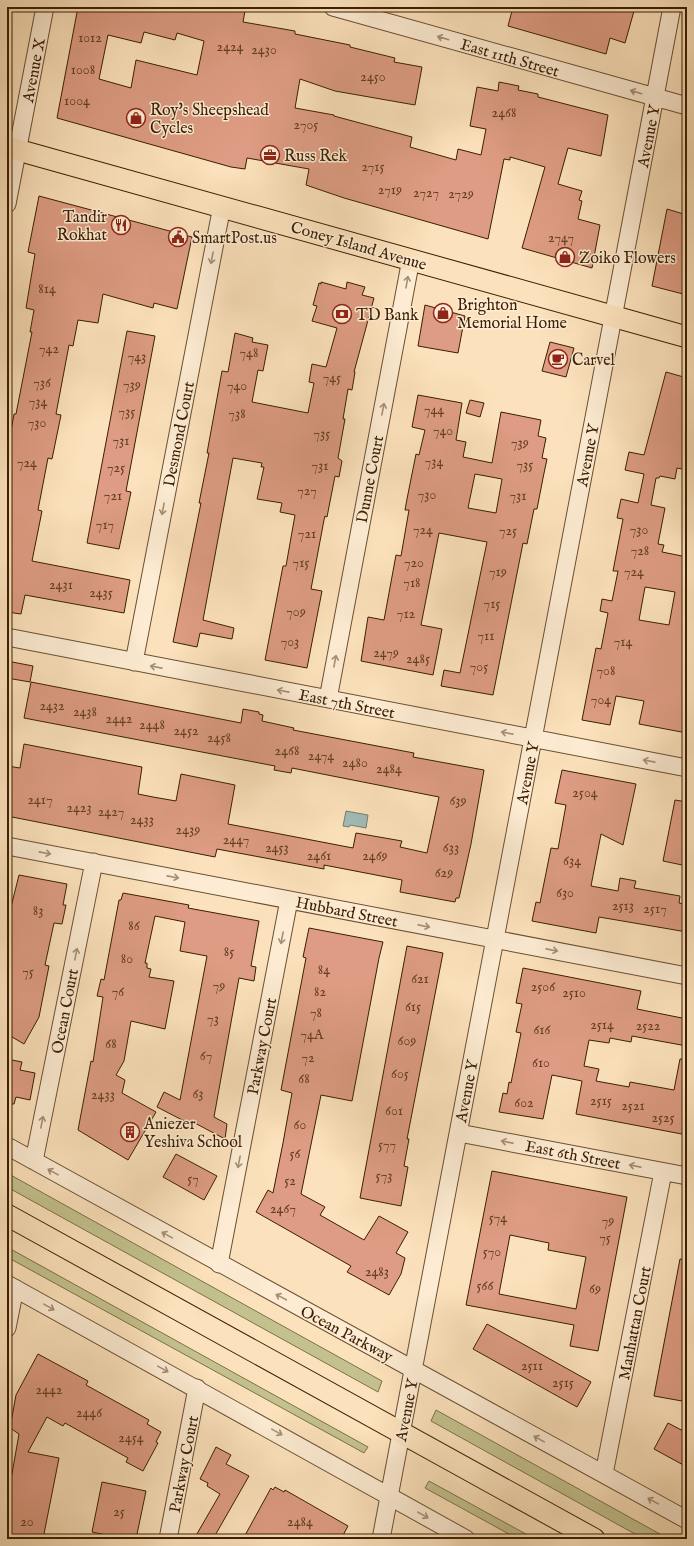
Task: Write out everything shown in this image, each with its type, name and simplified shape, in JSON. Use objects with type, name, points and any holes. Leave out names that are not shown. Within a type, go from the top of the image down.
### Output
[{"type":"main road","name":"Coney Island Avenue","points":[[12,149],[222,206],[687,337]]},
{"type":"main road","points":[[7,1214],[594,1539]]},
{"type":"street","name":"Avenue X","points":[[7,204],[12,149],[45,7]]},
{"type":"street","name":"East 11th Street","points":[[333,7],[687,106]]},
{"type":"street","name":"Avenue Y","points":[[381,1539],[672,7]]},
{"type":"street","name":"Desmond Court","points":[[134,662],[222,206]]},
{"type":"street","name":"Dunne Court","points":[[328,699],[411,259]]},
{"type":"street","name":"East 7th Street","points":[[7,637],[687,768]]},
{"type":"street","name":"Hubbard Street","points":[[7,846],[687,976]]},
{"type":"street","name":"Ocean Court","points":[[34,1161],[94,862]]},
{"type":"street","name":"Parkway Court","points":[[219,1264],[290,900]]},
{"type":"street","name":"East 6th Street","points":[[458,1133],[687,1176]]},
{"type":"street","name":"Ocean Parkway","points":[[7,1146],[219,1264],[414,1369],[687,1520]]},
{"type":"street","name":"Manhattan Court","points":[[604,1474],[663,1172]]},
{"type":"street","points":[[7,1328],[11,1286],[197,1388],[466,1539]]},
{"type":"street","name":"Parkway Court","points":[[168,1539],[197,1388]]},
{"type":"shaded area","points":[[7,1173],[382,1381],[378,1392],[7,1187]]},
{"type":"shaded area","points":[[7,1247],[368,1447],[364,1453],[7,1257]]},
{"type":"shaded area","points":[[436,1410],[669,1539],[644,1539],[431,1421]]},
{"type":"shaded area","points":[[429,1481],[535,1539],[518,1539],[425,1488]]},
{"type":"water","points":[[346,811],[368,815],[366,828],[350,825],[349,827],[343,826]]},
{"type":"building","points":[[78,7],[215,7],[227,11],[228,8],[245,11],[243,22],[295,31],[295,34],[350,45],[350,47],[395,58],[394,62],[422,67],[415,105],[335,91],[300,79],[295,108],[334,115],[412,137],[410,147],[456,160],[458,149],[481,155],[486,129],[470,126],[477,87],[498,91],[499,82],[519,86],[518,90],[538,94],[538,97],[608,115],[601,156],[568,148],[558,184],[582,191],[579,200],[582,201],[578,219],[600,225],[592,268],[522,248],[545,167],[510,157],[510,160],[504,159],[488,239],[344,198],[306,185],[309,169],[247,158],[245,169],[231,167],[57,118]],"holes":[[[144,32],[175,40],[177,33],[204,41],[197,75],[136,60],[131,88],[99,79],[108,35],[141,43]]]},
{"type":"building","points":[[513,7],[618,7],[634,11],[625,43],[610,38],[606,54],[508,26]]},
{"type":"building","points":[[39,196],[192,237],[177,309],[154,303],[153,308],[103,294],[98,323],[78,320],[73,346],[69,345],[56,414],[61,415],[52,459],[48,458],[38,510],[42,511],[32,561],[130,580],[124,613],[25,595],[21,614],[7,612],[7,453],[32,332],[30,332],[34,310],[26,308],[35,254],[28,252]]},
{"type":"building","points":[[667,209],[687,215],[687,295],[652,286]]},
{"type":"building","points":[[321,282],[346,289],[347,282],[365,287],[362,295],[374,298],[354,372],[352,390],[348,389],[343,419],[345,419],[338,458],[342,461],[339,477],[335,476],[327,517],[325,516],[324,520],[311,589],[322,591],[307,668],[265,660],[283,566],[286,566],[295,515],[280,512],[282,503],[257,499],[264,467],[261,467],[262,463],[233,458],[203,620],[234,628],[232,639],[200,633],[197,647],[173,642],[201,503],[199,503],[209,453],[207,453],[222,371],[228,372],[235,333],[253,338],[252,342],[268,345],[263,371],[258,370],[252,402],[308,413],[314,383],[309,382],[312,364],[326,367],[337,328],[312,321],[317,306],[313,305],[319,283],[321,284]]},
{"type":"building","points":[[425,305],[465,316],[458,353],[418,346]]},
{"type":"building","points":[[127,331],[155,336],[126,491],[131,492],[119,549],[87,543]]},
{"type":"building","name":"Carvel","points":[[550,342],[574,348],[566,377],[542,371]]},
{"type":"building","points":[[666,372],[687,378],[687,470],[677,468],[675,479],[660,476],[659,478],[656,478],[651,505],[665,508],[658,544],[664,545],[662,552],[687,557],[687,733],[639,724],[644,701],[616,696],[610,725],[582,720],[596,648],[601,649],[608,613],[600,611],[602,599],[612,601],[618,571],[613,571],[623,519],[617,518],[621,499],[638,503],[644,474],[625,470],[629,452],[644,455]],"holes":[[[645,587],[675,592],[669,625],[639,620]]]},
{"type":"building","points":[[418,395],[462,403],[456,440],[466,442],[463,457],[492,463],[501,412],[541,420],[538,436],[546,438],[542,458],[547,459],[537,509],[534,509],[527,544],[523,543],[493,695],[441,686],[444,670],[460,673],[487,542],[439,533],[421,625],[442,629],[433,675],[361,661],[368,617],[384,620],[396,555],[401,556],[409,510],[405,510],[407,499],[416,454],[419,455],[425,430],[412,427]],"holes":[[[475,474],[502,479],[496,513],[468,508]]]},
{"type":"building","points":[[470,400],[484,403],[480,417],[466,413]]},
{"type":"building","points":[[7,661],[33,666],[30,682],[7,678]]},
{"type":"building","points":[[31,682],[241,723],[243,709],[259,712],[259,714],[263,715],[262,721],[294,728],[293,730],[414,753],[413,757],[484,770],[471,844],[459,898],[456,898],[455,902],[400,892],[402,880],[324,865],[324,869],[217,849],[215,857],[7,816],[7,766],[20,768],[24,744],[142,767],[138,794],[153,797],[176,801],[181,774],[235,785],[228,824],[353,848],[356,833],[402,841],[400,847],[427,853],[439,797],[292,768],[291,773],[274,770],[275,766],[24,718]]},
{"type":"building","points":[[562,770],[636,784],[623,845],[601,834],[591,886],[618,891],[620,878],[636,881],[634,888],[680,896],[679,903],[687,905],[687,932],[599,917],[596,933],[532,921],[536,902],[540,903],[551,848],[558,849],[566,805],[555,803]]},
{"type":"building","points":[[675,800],[687,802],[687,866],[663,861]]},
{"type":"building","points":[[19,875],[67,884],[63,905],[66,905],[62,924],[54,923],[45,965],[49,966],[39,1017],[24,1044],[7,1034],[7,923]]},
{"type":"building","points":[[123,893],[189,905],[188,908],[259,921],[251,966],[256,967],[254,981],[239,978],[214,1117],[227,1124],[225,1139],[191,1121],[190,1124],[157,1107],[164,1092],[180,1100],[207,956],[180,951],[185,922],[155,916],[145,963],[147,963],[147,968],[151,969],[149,977],[174,981],[165,1029],[131,1021],[124,1061],[116,1075],[125,1080],[122,1093],[156,1112],[128,1160],[78,1130],[91,1061],[93,1062],[103,997],[97,996],[101,979],[104,980],[119,900],[121,900]]},
{"type":"building","points":[[309,928],[383,942],[352,1101],[321,1095],[301,1194],[325,1207],[320,1215],[364,1240],[379,1216],[408,1232],[396,1253],[405,1258],[401,1274],[389,1295],[347,1272],[351,1266],[256,1212],[268,1190],[273,1193],[283,1143],[292,1093],[281,1090],[306,958],[303,957]]},
{"type":"building","points":[[407,946],[443,953],[407,1139],[409,1139],[404,1166],[408,1167],[401,1206],[360,1198]]},
{"type":"building","points":[[523,968],[641,991],[637,1009],[687,1019],[687,1046],[632,1036],[631,1042],[610,1038],[609,1043],[589,1040],[584,1066],[599,1069],[596,1081],[629,1087],[630,1082],[674,1090],[680,1059],[687,1059],[687,1135],[576,1114],[582,1081],[552,1075],[543,1119],[499,1112],[503,1093],[507,1094],[509,1082],[511,1083],[521,1033],[516,1032],[522,1004],[516,1003]]},
{"type":"building","points":[[7,1059],[22,1062],[20,1070],[35,1073],[30,1100],[16,1097],[14,1104],[7,1104]]},
{"type":"building","points":[[176,1154],[217,1176],[204,1200],[163,1177]]},
{"type":"building","points":[[492,1171],[627,1197],[598,1351],[570,1346],[574,1325],[466,1305]],"holes":[[[510,1235],[549,1243],[548,1250],[586,1257],[576,1309],[499,1294]]]},
{"type":"building","points":[[680,1259],[687,1260],[687,1377],[682,1401],[654,1396]]},
{"type":"building","points":[[487,1324],[591,1382],[577,1407],[473,1349]]},
{"type":"building","points":[[38,1354],[88,1381],[86,1385],[149,1420],[147,1424],[161,1432],[156,1442],[158,1443],[143,1471],[126,1462],[128,1458],[65,1423],[63,1426],[47,1417],[28,1452],[59,1458],[43,1539],[7,1539],[7,1502],[19,1434],[10,1428],[16,1395]]},
{"type":"building","points":[[668,1423],[687,1433],[687,1467],[654,1449]]},
{"type":"building","points":[[216,1447],[231,1455],[226,1464],[249,1476],[213,1539],[194,1539],[220,1494],[207,1486],[208,1483],[200,1479]]},
{"type":"building","points":[[102,1482],[146,1491],[136,1539],[125,1539],[92,1532]]},
{"type":"building","points":[[275,1487],[284,1492],[285,1490],[348,1526],[341,1539],[243,1539],[271,1488],[273,1490]]},
{"type":"place","name":"Roy's Sheepshead Cycles","points":[[136,118]]},
{"type":"place","name":"Russ Rek","points":[[270,155]]},
{"type":"place","name":"Tandir Rokhat","points":[[121,225]]},
{"type":"place","name":"SmartPost.us","points":[[178,237]]},
{"type":"place","name":"Zoiko Flowers","points":[[565,257]]},
{"type":"place","name":"Brighton Memorial Home","points":[[443,313]]},
{"type":"place","name":"TD Bank","points":[[342,314]]},
{"type":"place","name":"Carvel","points":[[558,359]]},
{"type":"place","name":"Aniezer Yeshiva School","points":[[130,1132]]}]
